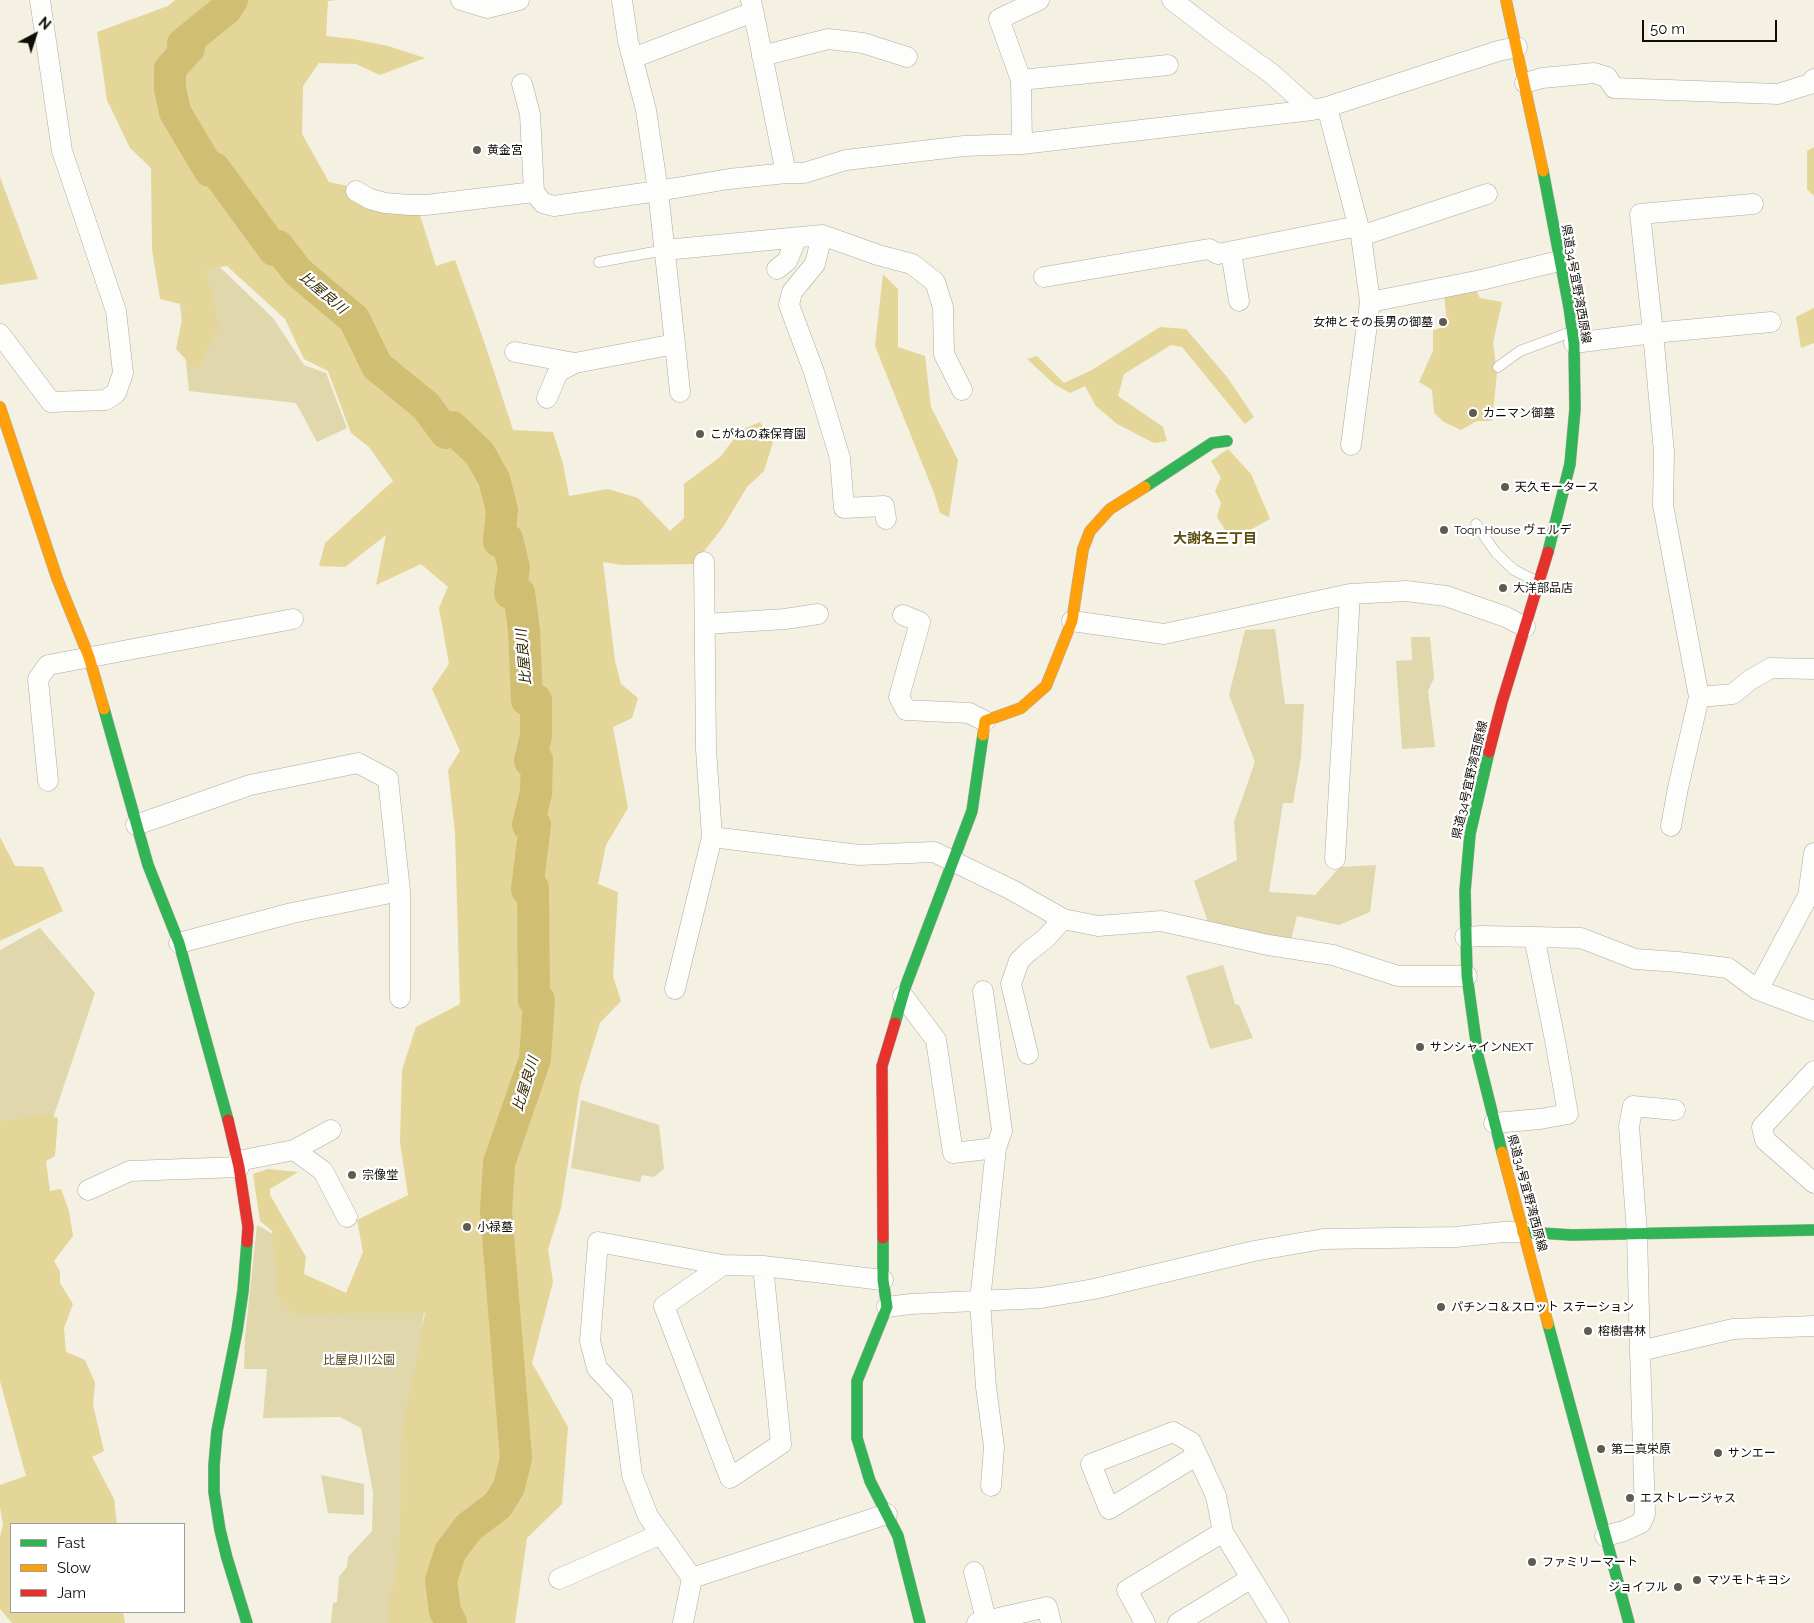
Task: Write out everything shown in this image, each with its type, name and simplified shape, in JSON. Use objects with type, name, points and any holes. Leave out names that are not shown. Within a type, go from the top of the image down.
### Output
[{"type":"street","points":[[0,334],[51,402],[106,400],[116,393],[123,373],[116,311],[62,151],[40,0]]},
{"type":"street","points":[[461,0],[487,8],[519,0]]},
{"type":"street","points":[[622,0],[628,40],[646,110],[658,191],[680,392]]},
{"type":"street","points":[[1022,144],[1021,80],[999,19],[1039,0]]},
{"type":"street","points":[[1172,0],[1320,108],[1360,231],[1370,302],[1351,445]]},
{"type":"street","name":"県道34号宜野湾西原線","points":[[1506,0],[1525,83],[1573,337],[1574,435],[1570,464],[1552,537],[1502,702],[1473,819],[1466,874],[1465,938],[1467,976],[1478,1056],[1494,1122],[1629,1623]]},
{"type":"street","points":[[633,58],[752,6],[786,172]]},
{"type":"street","points":[[762,56],[828,39],[863,43],[907,57]]},
{"type":"street","points":[[522,84],[530,114],[534,192],[543,203],[554,206],[786,172],[804,172],[846,160],[964,146],[1022,144],[1320,108],[1498,51],[1517,47]]},
{"type":"street","points":[[1021,80],[1168,65]]},
{"type":"street","points":[[1525,83],[1542,78],[1594,73],[1607,77],[1614,88],[1778,94],[1810,84],[1814,79]]},
{"type":"street","points":[[356,191],[370,199],[385,204],[410,205],[426,205],[534,192]]},
{"type":"street","points":[[1044,277],[1209,248],[1218,254],[1360,231],[1487,194]]},
{"type":"street","points":[[1671,826],[1699,697],[1663,505],[1664,452],[1640,214],[1753,204]]},
{"type":"street","points":[[665,250],[822,235],[878,255],[912,264],[935,282],[943,307],[944,354],[962,390]]},
{"type":"street","points":[[822,235],[815,264],[792,292],[789,305],[814,372],[840,458],[844,508],[884,506],[886,519]]},
{"type":"street","points":[[777,269],[787,261],[797,238]]},
{"type":"street","points":[[1231,252],[1240,301]]},
{"type":"street","points":[[1370,302],[1481,280],[1559,261]]},
{"type":"street","points":[[1573,337],[1653,333],[1770,322]]},
{"type":"street","points":[[546,398],[558,372],[575,363],[675,344]]},
{"type":"street","points":[[516,352],[575,363]]},
{"type":"street","points":[[0,406],[57,578],[89,657],[148,865],[179,943],[239,1164],[248,1227],[238,1331],[217,1431],[214,1492],[220,1530],[247,1623]]},
{"type":"street","points":[[903,615],[920,622],[899,697],[906,710],[969,713],[985,721],[1021,708],[1046,686],[1072,621],[1083,549],[1090,531],[1110,509],[1212,443],[1228,441]]},
{"type":"street","points":[[675,989],[712,837],[706,749],[704,562]]},
{"type":"street","points":[[1072,621],[1164,634],[1350,594],[1406,591],[1446,596],[1506,617],[1525,627]]},
{"type":"street","points":[[1335,859],[1350,594]]},
{"type":"street","points":[[704,624],[785,619],[818,614]]},
{"type":"street","points":[[48,781],[38,679],[48,665],[293,619]]},
{"type":"street","points":[[1699,697],[1733,694],[1750,680],[1771,668],[1814,669]]},
{"type":"street","points":[[920,1623],[898,1536],[870,1481],[857,1438],[857,1381],[887,1306],[883,1280],[882,1066],[903,996],[972,811],[985,721]]},
{"type":"street","points":[[136,825],[250,785],[358,763],[388,779],[400,891],[400,998]]},
{"type":"street","points":[[712,837],[859,855],[934,852],[1012,890],[1063,919],[1098,926],[1161,921],[1268,945],[1334,955],[1398,976],[1467,976]]},
{"type":"street","points":[[1758,990],[1811,897],[1814,853]]},
{"type":"street","points":[[179,943],[292,913],[400,891]]},
{"type":"street","points":[[1028,1054],[1011,984],[1019,962],[1046,938],[1063,919]]},
{"type":"street","points":[[1465,938],[1483,936],[1581,938],[1636,959],[1728,968],[1758,990],[1814,1011]]},
{"type":"street","points":[[1494,1122],[1540,1119],[1568,1114],[1556,1040],[1534,936]]},
{"type":"street","points":[[983,991],[1002,1131],[996,1148],[980,1301],[986,1387],[994,1446],[991,1486]]},
{"type":"street","points":[[903,996],[936,1040],[952,1153],[996,1148]]},
{"type":"street","points":[[1814,1071],[1762,1127],[1765,1140],[1814,1183]]},
{"type":"street","points":[[1605,1536],[1624,1531],[1641,1523],[1645,1514],[1637,1233],[1629,1126],[1633,1106],[1675,1110]]},
{"type":"street","points":[[88,1190],[130,1172],[239,1164],[294,1150],[331,1130]]},
{"type":"street","points":[[294,1150],[324,1171],[346,1216]]},
{"type":"street","points":[[887,1306],[1041,1298],[1094,1289],[1245,1253],[1323,1239],[1456,1237],[1503,1232],[1572,1236],[1814,1230]]},
{"type":"street","points":[[683,1623],[692,1578],[648,1516],[632,1474],[622,1395],[597,1368],[590,1341],[598,1242],[723,1265],[763,1266],[883,1280]]},
{"type":"street","points":[[723,1265],[664,1306],[730,1478],[781,1444],[763,1266]]},
{"type":"street","points":[[1640,1352],[1733,1329],[1814,1326]]},
{"type":"street","points":[[1196,1456],[1109,1509],[1091,1464],[1174,1432],[1191,1442],[1216,1496],[1223,1532],[1250,1579],[1279,1623]]},
{"type":"street","points":[[692,1578],[886,1514]]},
{"type":"street","points":[[1145,1623],[1128,1590],[1223,1532]]},
{"type":"street","points":[[559,1579],[661,1534]]},
{"type":"street","points":[[974,1572],[984,1622],[1047,1607],[1052,1623]]},
{"type":"street","points":[[1178,1623],[1250,1579]]},
{"type":"lane","points":[[599,262],[665,250]]},
{"type":"lane","points":[[1498,367],[1520,351],[1573,337]]},
{"type":"lane","points":[[1476,524],[1496,553],[1514,570],[1539,582]]},
{"type":"green space","points":[[205,253],[273,318],[304,365],[326,373],[347,428],[317,442],[296,403],[189,391],[176,266]]},
{"type":"green space","points":[[1275,629],[1285,704],[1304,704],[1301,757],[1293,803],[1283,803],[1269,892],[1315,895],[1340,867],[1376,865],[1370,912],[1339,925],[1297,916],[1291,940],[1208,922],[1194,881],[1237,860],[1234,822],[1255,762],[1229,695],[1245,630]]},
{"type":"green space","points":[[1411,637],[1430,637],[1434,678],[1428,691],[1435,747],[1402,749],[1396,661],[1412,660]]},
{"type":"green space","points":[[40,928],[95,993],[46,1139],[0,1146],[0,950]]},
{"type":"green space","points":[[1223,965],[1235,1004],[1239,1005],[1253,1038],[1210,1049],[1186,976]]},
{"type":"green space","points":[[581,1100],[659,1125],[664,1169],[654,1177],[642,1175],[640,1182],[571,1168]]},
{"type":"green space","name":"比屋良川公園","points":[[257,1225],[278,1237],[288,1296],[385,1302],[428,1252],[416,1423],[413,1623],[331,1623],[333,1603],[337,1602],[339,1577],[347,1567],[348,1557],[372,1531],[373,1492],[361,1428],[340,1417],[263,1418],[267,1369],[244,1369],[245,1337]]},
{"type":"green space","points":[[321,1475],[364,1484],[364,1515],[328,1513]]},
{"type":"shaded area","points":[[175,0],[338,0],[328,1],[326,36],[388,46],[425,58],[380,75],[356,64],[319,63],[303,86],[302,134],[329,182],[366,190],[419,212],[436,266],[455,260],[513,430],[553,432],[563,464],[569,496],[608,489],[638,498],[670,531],[684,518],[684,484],[720,457],[741,430],[760,422],[773,442],[764,471],[747,487],[723,527],[694,564],[622,565],[603,562],[615,661],[621,684],[638,698],[632,718],[613,727],[628,808],[606,845],[598,884],[618,892],[613,976],[621,1001],[600,1023],[580,1087],[561,1208],[548,1249],[553,1282],[532,1363],[568,1427],[562,1504],[527,1538],[515,1623],[389,1623],[390,1593],[397,1570],[400,1525],[402,1425],[425,1313],[295,1314],[279,1299],[272,1231],[260,1221],[253,1174],[268,1169],[298,1172],[270,1189],[270,1195],[306,1257],[304,1274],[346,1293],[363,1252],[357,1220],[408,1195],[400,1142],[402,1070],[416,1027],[460,1004],[455,833],[448,770],[460,751],[432,689],[449,664],[439,608],[448,587],[421,564],[376,585],[386,535],[345,567],[319,566],[325,543],[393,481],[369,447],[351,433],[328,371],[304,359],[285,319],[227,266],[206,269],[219,328],[197,371],[176,349],[185,305],[160,299],[152,250],[151,168],[130,148],[107,100],[97,32],[168,6]]},
{"type":"shaded area","points":[[1814,147],[1814,196],[1807,189],[1807,151]]},
{"type":"shaded area","points":[[0,177],[38,279],[0,285]]},
{"type":"shaded area","points":[[883,274],[898,289],[898,347],[925,356],[931,407],[958,460],[949,517],[940,513],[934,493],[875,346]]},
{"type":"shaded area","points":[[1474,287],[1480,298],[1502,302],[1493,343],[1497,373],[1492,421],[1477,421],[1461,430],[1444,422],[1434,413],[1432,390],[1419,382],[1433,351],[1433,330],[1447,326],[1444,293]]},
{"type":"shaded area","points":[[1814,308],[1814,343],[1801,348],[1796,317]]},
{"type":"shaded area","points":[[1160,327],[1186,329],[1227,377],[1254,417],[1245,424],[1182,347],[1171,345],[1124,374],[1118,396],[1163,427],[1167,441],[1154,443],[1117,424],[1096,406],[1085,386],[1070,393],[1054,384],[1027,359],[1037,356],[1064,383],[1092,370]]},
{"type":"shaded area","points":[[1228,449],[1251,474],[1270,519],[1243,534],[1227,533],[1217,517],[1221,503],[1215,491],[1221,478],[1211,461]]},
{"type":"shaded area","points":[[0,837],[15,866],[43,867],[63,911],[0,941]]},
{"type":"shaded area","points":[[45,1115],[58,1118],[55,1156],[46,1161],[50,1191],[61,1189],[69,1211],[73,1236],[54,1261],[60,1272],[60,1283],[73,1304],[64,1328],[66,1352],[85,1360],[95,1383],[93,1405],[104,1451],[92,1457],[114,1499],[117,1523],[10,1523],[10,1613],[123,1613],[125,1623],[12,1623],[0,1609],[0,1536],[3,1525],[0,1507],[0,1485],[26,1476],[0,1381],[0,1121]]},
{"type":"waterway","name":"比屋良川","points":[[232,0],[226,9],[183,44],[189,48],[170,69],[170,89],[175,112],[210,171],[214,168],[274,250],[278,246],[298,272],[354,319],[377,366],[426,406],[446,433],[452,427],[480,454],[494,479],[502,510],[499,541],[507,539],[514,568],[510,593],[519,593],[524,630],[527,700],[536,700],[536,736],[530,761],[537,760],[536,793],[528,825],[535,825],[527,889],[533,888],[534,1000],[539,1000],[535,1059],[499,1163],[496,1211],[516,1458],[509,1487],[498,1505],[469,1527],[450,1552],[441,1581],[445,1611],[451,1623]]},
{"type":"traffic: fast","points":[[1543,171],[1574,343],[1575,409],[1570,464],[1548,552]]},
{"type":"traffic: fast","points":[[1145,487],[1212,443],[1227,441]]},
{"type":"traffic: fast","points":[[104,709],[148,865],[179,943],[228,1120]]},
{"type":"traffic: fast","points":[[895,1023],[906,985],[972,811],[983,735]]},
{"type":"traffic: fast","points":[[1489,752],[1470,834],[1465,891],[1467,976],[1478,1056],[1502,1152]]},
{"type":"traffic: fast","points":[[1523,1232],[1572,1235],[1814,1230]]},
{"type":"traffic: fast","points":[[883,1238],[883,1280],[887,1307],[857,1381],[857,1438],[870,1481],[898,1536],[920,1623]]},
{"type":"traffic: fast","points":[[247,1242],[243,1291],[217,1431],[214,1465],[214,1492],[220,1530],[247,1623]]},
{"type":"traffic: fast","points":[[1548,1324],[1629,1623]]},
{"type":"traffic: slow","points":[[1506,0],[1543,171]]},
{"type":"traffic: slow","points":[[0,407],[57,578],[89,657],[104,709]]},
{"type":"traffic: slow","points":[[983,735],[985,721],[1021,708],[1046,686],[1072,621],[1083,549],[1090,531],[1110,509],[1145,487]]},
{"type":"traffic: slow","points":[[1502,1152],[1548,1324]]},
{"type":"traffic: jam","points":[[1489,752],[1502,702],[1548,552]]},
{"type":"traffic: jam","points":[[883,1238],[882,1066],[895,1023]]},
{"type":"traffic: jam","points":[[228,1120],[239,1167],[248,1227],[247,1242]]},
{"type":"place","name":"黄金宮","points":[[477,150]]},
{"type":"place","name":"女神とその長男の御墓","points":[[1443,322]]},
{"type":"place","name":"カニマン御墓","points":[[1473,413]]},
{"type":"place","name":"こがねの森保育園","points":[[700,434]]},
{"type":"place","name":"天久モータース","points":[[1505,487]]},
{"type":"place","name":"Toqn House ヴェルデ","points":[[1444,530]]},
{"type":"place","name":"大洋部品店","points":[[1503,588]]},
{"type":"place","name":"サンシャインNEXT","points":[[1420,1047]]},
{"type":"place","name":"宗像堂","points":[[352,1175]]},
{"type":"place","name":"小禄墓","points":[[467,1227]]},
{"type":"place","name":"パチンコ＆スロット ステーション","points":[[1441,1307]]},
{"type":"place","name":"榕樹書林","points":[[1588,1331]]},
{"type":"place","name":"第二真栄原","points":[[1601,1449]]},
{"type":"place","name":"サンエー","points":[[1718,1453]]},
{"type":"place","name":"エストレージャス","points":[[1630,1498]]},
{"type":"place","name":"ファミリーマート","points":[[1532,1562]]},
{"type":"place","name":"マツモトキヨシ","points":[[1697,1580]]},
{"type":"place","name":"ジョイフル","points":[[1678,1587]]},
{"type":"district","name":"大謝名三丁目","points":[[1215,539]]}]
